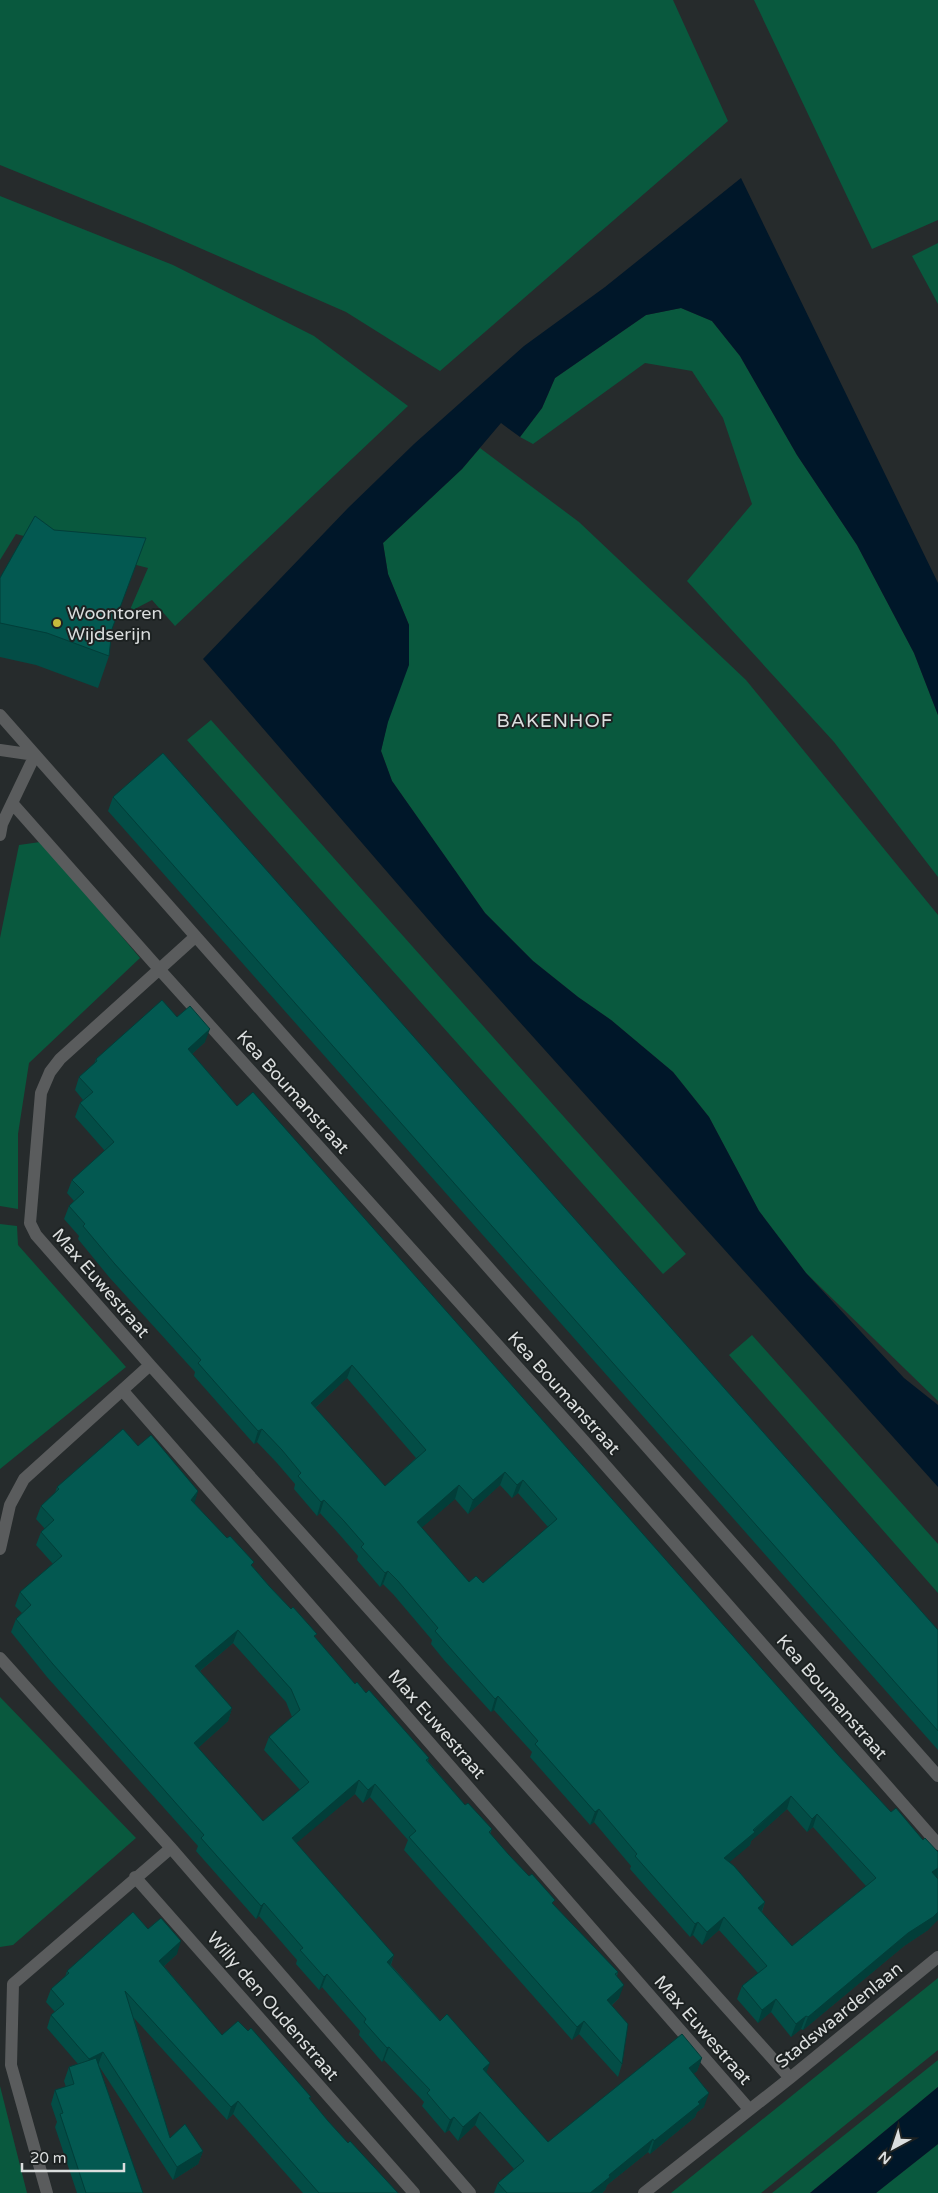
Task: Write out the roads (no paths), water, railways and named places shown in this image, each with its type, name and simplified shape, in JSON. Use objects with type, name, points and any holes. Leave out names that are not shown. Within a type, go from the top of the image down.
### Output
[{"type":"street","name":"Kea Boumanstraat","points":[[0,715],[938,1776]]},
{"type":"street","points":[[0,750],[35,755],[2,824],[0,835]]},
{"type":"street","name":"Kea Boumanstraat","points":[[12,803],[585,1442],[938,1844]]},
{"type":"street","points":[[159,969],[195,937]]},
{"type":"street","name":"Max Euwestraat","points":[[159,969],[60,1059],[50,1072],[41,1093],[30,1223],[36,1234],[150,1365],[790,2078]]},
{"type":"street","name":"Max Euwestraat","points":[[150,1365],[123,1391],[749,2109]]},
{"type":"street","points":[[0,1549],[10,1505],[24,1479],[123,1391]]},
{"type":"street","name":"Willy den Oudenstraat","points":[[0,1658],[171,1848],[470,2193]]},
{"type":"street","points":[[47,2193],[11,2065],[13,1984],[135,1877],[171,1848]]},
{"type":"street","name":"Willy den Oudenstraat","points":[[135,1877],[414,2193]]},
{"type":"street","name":"Stadswaardenlaan","points":[[644,2193],[790,2078],[938,1957]]},
{"type":"water","points":[[741,178],[938,583],[938,715],[914,653],[857,545],[797,455],[740,356],[712,321],[681,308],[646,315],[555,378],[542,408],[520,437],[501,423],[462,469],[383,543],[388,574],[409,625],[409,665],[388,722],[381,751],[392,781],[485,913],[533,961],[578,997],[611,1020],[673,1072],[709,1117],[759,1211],[806,1273],[904,1378],[938,1405],[938,1487],[445,939],[203,659],[348,508],[414,444],[524,346],[605,287]]},
{"type":"water","points":[[938,2087],[938,2144],[876,2193],[810,2193]]},
{"type":"place","name":"Woontoren Wijdserijn","points":[[57,623]]},
{"type":"district","name":"BAKENHOF","points":[[555,721]]}]
